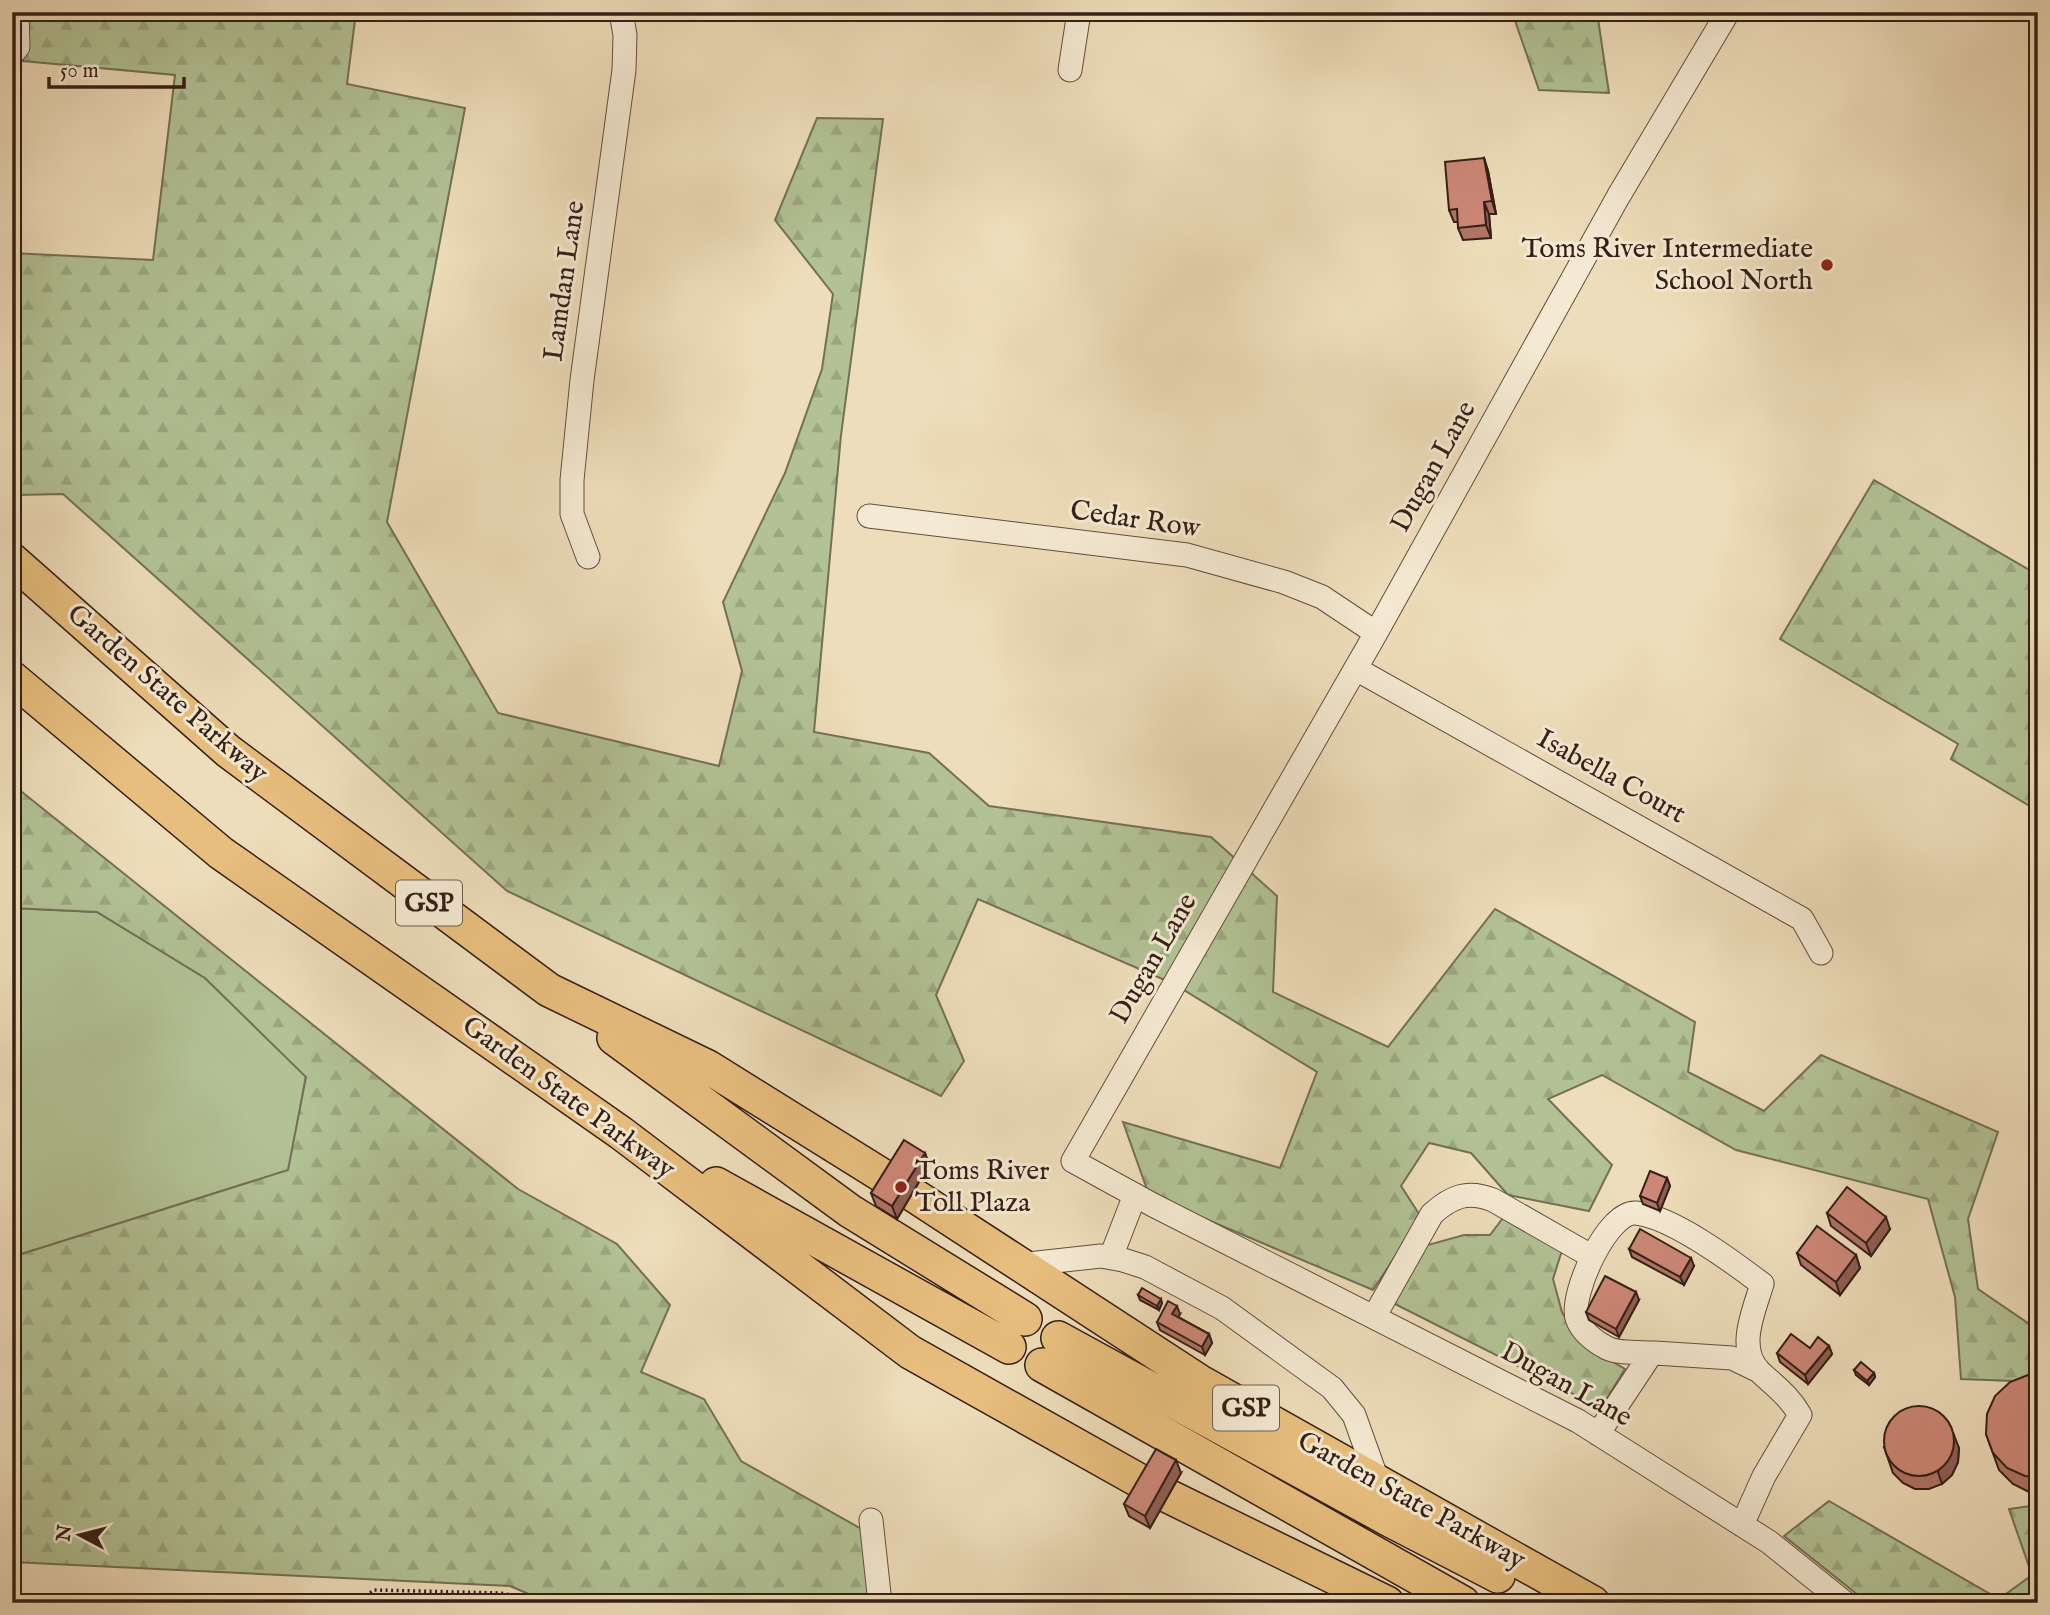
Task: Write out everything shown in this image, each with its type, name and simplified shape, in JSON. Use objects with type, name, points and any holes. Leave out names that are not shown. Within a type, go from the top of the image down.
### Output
[{"type":"highway","name":"Garden State Parkway","points":[[12,560],[228,751],[549,990],[708,1067],[902,1187],[1202,1383],[1593,1603]]},
{"type":"highway","name":"Garden State Parkway","points":[[12,678],[222,853],[621,1133],[910,1352],[1157,1490],[1387,1603]]},
{"type":"highway","points":[[549,990],[1017,1333],[621,1133]]},
{"type":"highway","points":[[1463,1603],[1050,1351],[1388,1519],[1550,1603]]},
{"type":"street","points":[[12,54],[18,47],[17,12]]},
{"type":"street","name":"Lamdan Lane","points":[[587,557],[572,514],[572,480],[582,380],[624,70],[625,35],[621,12]]},
{"type":"street","points":[[1070,70],[1079,12]]},
{"type":"street","name":"Dugan Lane","points":[[1728,12],[1618,197],[1376,634],[1073,1161],[1598,1434],[1769,1542],[1845,1603]]},
{"type":"street","name":"Cedar Row","points":[[869,516],[1187,555],[1284,582],[1322,597],[1376,634]]},
{"type":"street","name":"Isabella Court","points":[[1356,668],[1802,919],[1821,953]]},
{"type":"street","points":[[1374,1317],[1432,1213],[1443,1203],[1464,1194],[1477,1193],[1493,1200],[1591,1256]]},
{"type":"street","points":[[1111,1257],[1135,1195]]},
{"type":"street","points":[[1742,1525],[1764,1476],[1800,1415],[1789,1396],[1757,1370],[1732,1358],[1608,1349],[1586,1334],[1577,1317],[1577,1303],[1591,1256],[1621,1216],[1635,1213],[1681,1230],[1762,1284],[1749,1327],[1748,1346],[1757,1370]]},
{"type":"street","points":[[1019,1265],[1111,1257],[1145,1267],[1222,1308],[1332,1388],[1354,1415],[1379,1485]]},
{"type":"street","points":[[1598,1434],[1655,1353]]},
{"type":"street","points":[[871,1520],[880,1603]]},
{"type":"path","points":[[357,1603],[374,1590],[501,1593],[550,1603]]},
{"type":"green space","points":[[24,12],[356,12],[347,84],[465,108],[387,522],[498,713],[719,766],[742,671],[723,602],[785,473],[822,369],[833,294],[775,220],[817,118],[883,119],[841,435],[814,732],[929,753],[989,806],[1211,837],[1277,896],[1273,992],[1388,1047],[1495,909],[1695,1022],[1688,1072],[1764,1111],[1821,1055],[1998,1132],[1968,1219],[1978,1289],[2038,1330],[2038,1382],[1961,1379],[1955,1297],[1928,1199],[1736,1150],[1602,1075],[1548,1099],[1612,1165],[1589,1211],[1508,1195],[1471,1153],[1429,1143],[1401,1186],[1421,1217],[1373,1290],[1149,1195],[1123,1122],[1280,1168],[1317,1072],[1174,984],[978,899],[936,995],[964,1061],[941,1096],[507,891],[63,494],[18,495],[12,489],[12,253],[153,260],[175,75],[23,61]]},
{"type":"green space","points":[[1512,12],[1597,12],[1609,93],[1539,90]]},
{"type":"green space","points":[[1874,480],[2038,575],[2038,811],[1951,759],[1958,744],[1780,639]]},
{"type":"green space","points":[[12,784],[518,1189],[617,1244],[670,1305],[641,1372],[704,1399],[741,1461],[865,1531],[872,1603],[550,1603],[510,1586],[12,1562],[12,1257],[288,1170],[306,1077],[205,978],[97,912],[12,908]]},
{"type":"green space","points":[[12,908],[97,912],[205,978],[306,1076],[289,1170],[12,1257]]},
{"type":"green space","points":[[1506,1214],[1564,1244],[1553,1279],[1562,1312],[1578,1341],[1625,1369],[1601,1408],[1391,1302],[1417,1248],[1464,1235],[1490,1235]]},
{"type":"green space","points":[[1829,1501],[1999,1599],[2032,1575],[2009,1509],[2038,1505],[2038,1603],[1868,1603],[1784,1536]]},
{"type":"building","points":[[1484,158],[1492,201],[1484,202],[1486,225],[1458,228],[1457,209],[1449,210],[1445,162]]},
{"type":"building","points":[[904,1140],[925,1153],[892,1206],[871,1193]]},
{"type":"building","points":[[1650,1171],[1667,1178],[1657,1203],[1640,1196]]},
{"type":"building","points":[[1847,1187],[1886,1217],[1866,1243],[1827,1213]]},
{"type":"building","points":[[1817,1226],[1856,1255],[1836,1282],[1797,1253]]},
{"type":"building","points":[[1640,1229],[1691,1258],[1680,1277],[1629,1249]]},
{"type":"building","points":[[1605,1276],[1636,1292],[1616,1329],[1586,1312]]},
{"type":"building","points":[[1142,1288],[1161,1299],[1157,1306],[1138,1295]]},
{"type":"building","points":[[1168,1301],[1177,1306],[1172,1314],[1209,1334],[1202,1347],[1157,1322]]},
{"type":"building","points":[[1791,1334],[1810,1348],[1818,1337],[1829,1346],[1805,1375],[1777,1353]]},
{"type":"building","points":[[1861,1362],[1874,1373],[1867,1381],[1854,1370]]},
{"type":"building","points":[[2028,1375],[2038,1375],[2038,1477],[2025,1476],[2007,1468],[1993,1453],[1986,1434],[1987,1414],[1995,1396],[2010,1382]]},
{"type":"building","points":[[1926,1406],[1939,1412],[1948,1421],[1952,1427],[1952,1455],[1944,1466],[1933,1474],[1912,1476],[1894,1466],[1886,1455],[1884,1434],[1894,1416],[1905,1408]]},
{"type":"building","points":[[1156,1449],[1176,1460],[1145,1516],[1124,1504]]},
{"type":"place","name":"Toms River Intermediate School North","points":[[1827,265]]},
{"type":"place","name":"Toms River Toll Plaza","points":[[901,1187]]}]
